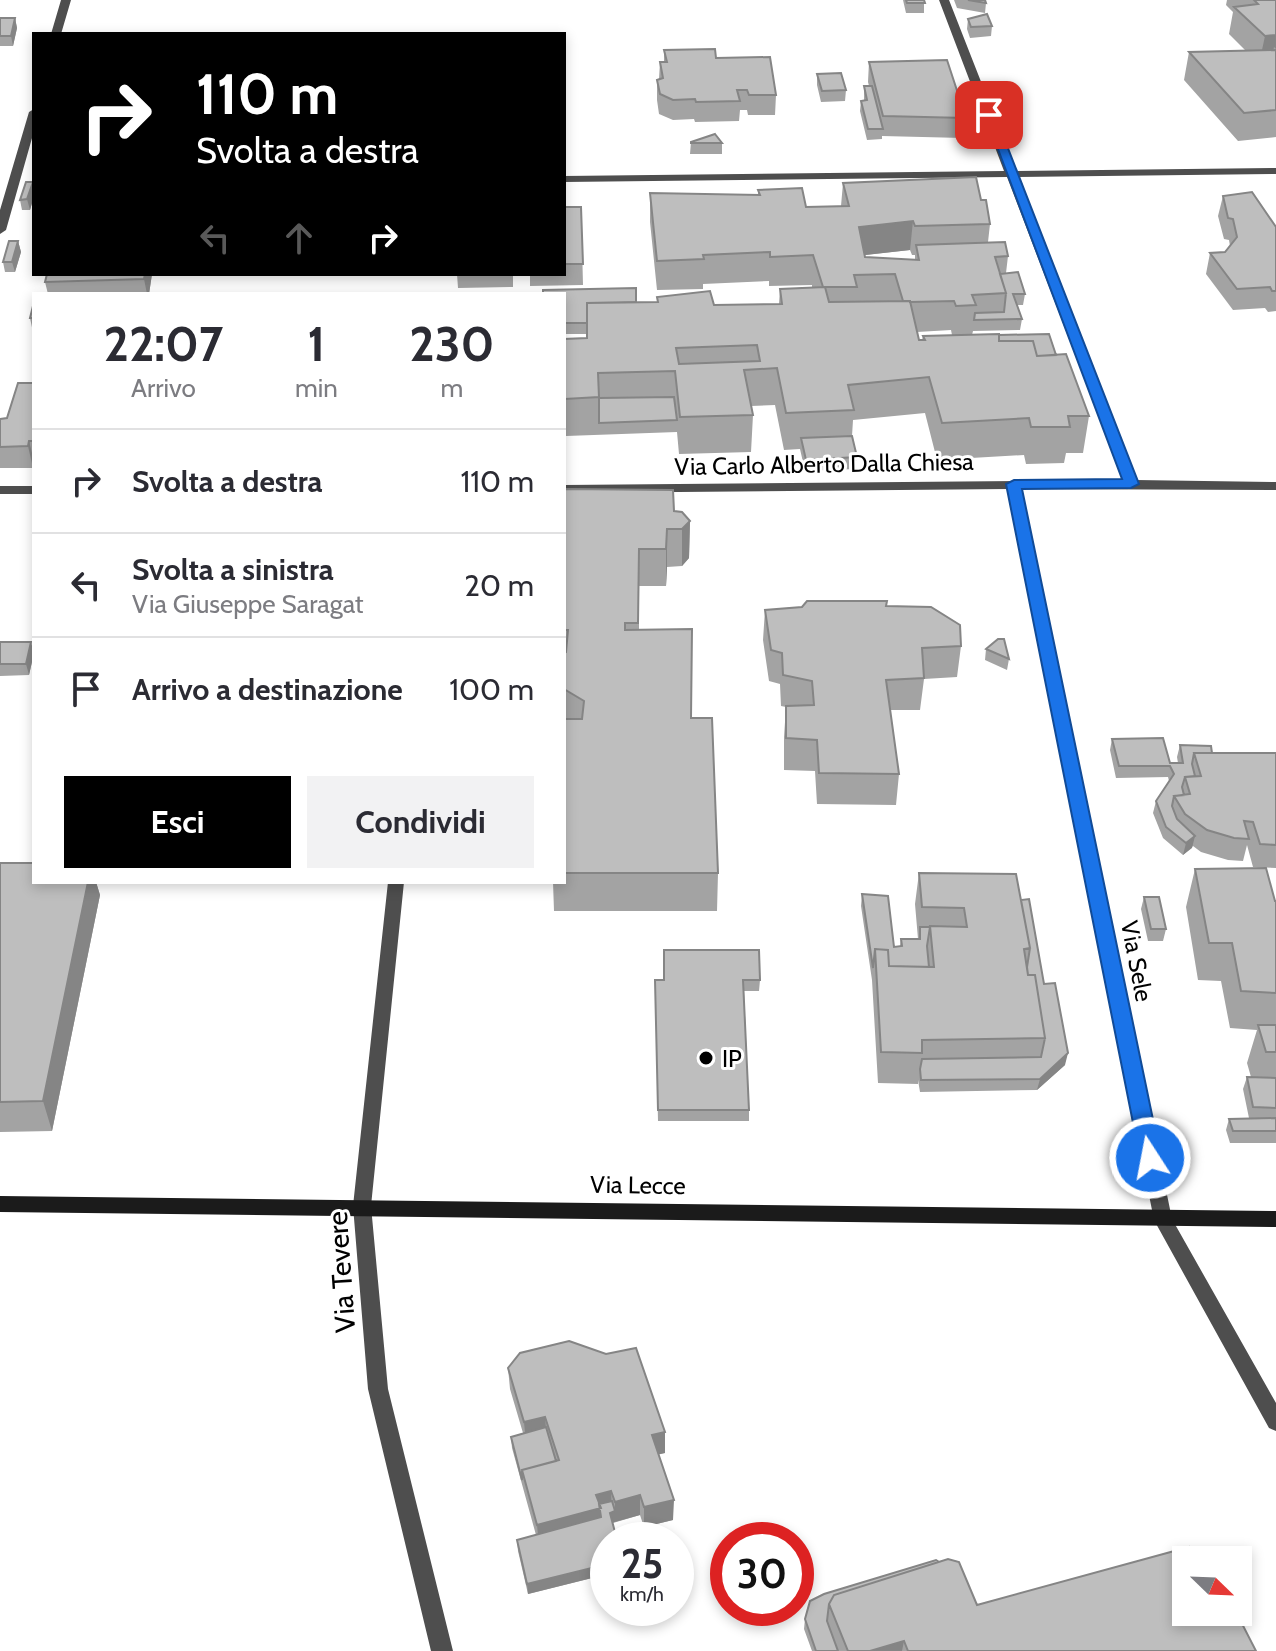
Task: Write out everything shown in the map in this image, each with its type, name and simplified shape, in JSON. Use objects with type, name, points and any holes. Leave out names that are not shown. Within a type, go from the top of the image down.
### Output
[{"type":"street","points":[[57,32],[66,0]]},
{"type":"street","points":[[944,0],[1131,484]]},
{"type":"street","points":[[0,230],[32,119]]},
{"type":"street","points":[[566,179],[1276,171]]},
{"type":"street","name":"Via Carlo Alberto Dalla Chiesa","points":[[566,489],[1014,484],[1276,486]]},
{"type":"street","name":"Via Sele","points":[[1014,484],[1163,1220],[1276,1422]]},
{"type":"street","points":[[0,490],[32,490]]},
{"type":"street","name":"Via Tevere","points":[[396,884],[362,1206],[378,1389],[442,1651]]},
{"type":"street","name":"Via Lecce","points":[[0,1204],[1276,1219]]},
{"type":"building","points":[[906,0],[924,0],[925,3],[907,3]]},
{"type":"building","points":[[1254,0],[1276,0],[1276,35],[1265,36],[1234,7],[1258,4]]},
{"type":"building","points":[[987,14],[992,26],[971,27],[968,19]]},
{"type":"building","points":[[0,18],[15,18],[11,36],[0,36]]},
{"type":"building","points":[[715,49],[716,58],[770,57],[776,95],[749,95],[747,90],[737,90],[740,101],[696,102],[695,99],[673,100],[660,94],[657,80],[663,78],[660,62],[667,62],[664,50]]},
{"type":"building","points":[[1276,50],[1276,110],[1244,113],[1189,52]]},
{"type":"building","points":[[947,60],[966,118],[883,116],[869,62]]},
{"type":"building","points":[[841,73],[846,90],[822,91],[817,74]]},
{"type":"building","points":[[864,86],[872,86],[883,129],[868,129],[861,101],[867,100]]},
{"type":"building","points":[[715,134],[722,143],[691,143],[691,142]]},
{"type":"building","points":[[976,177],[981,200],[986,200],[990,224],[915,226],[913,221],[859,227],[865,257],[919,260],[916,245],[1005,242],[1008,256],[995,257],[1006,293],[972,295],[976,305],[956,306],[954,301],[903,301],[895,274],[854,275],[857,287],[823,287],[813,255],[770,257],[770,252],[657,261],[650,193],[760,195],[758,190],[802,188],[806,207],[849,206],[843,183]]},
{"type":"building","points":[[26,182],[32,182],[27,199],[20,200]]},
{"type":"building","points":[[1252,192],[1276,227],[1276,291],[1270,287],[1237,289],[1210,253],[1225,252],[1237,237],[1223,196]]},
{"type":"building","points":[[566,207],[581,207],[583,264],[566,264]]},
{"type":"building","points":[[9,241],[18,241],[12,262],[3,262]]},
{"type":"building","points":[[1018,272],[1025,294],[1013,294],[1022,319],[974,320],[975,313],[1004,312],[1006,293],[1000,274]]},
{"type":"building","points":[[46,276],[145,276],[144,279],[45,282]]},
{"type":"building","points":[[825,287],[829,302],[910,301],[919,340],[925,340],[923,336],[999,334],[999,341],[1033,341],[1037,356],[1066,354],[1089,416],[1068,416],[1070,427],[1031,427],[1029,418],[942,423],[929,377],[848,385],[854,410],[786,413],[777,368],[744,370],[753,415],[680,417],[675,371],[598,373],[599,397],[566,399],[566,339],[587,338],[587,303],[658,302],[657,297],[710,291],[714,305],[782,304],[780,289]],"holes":[[[757,345],[760,361],[679,364],[676,348]]]},
{"type":"building","points":[[636,288],[636,302],[587,303],[587,323],[566,323],[566,292],[543,290]]},
{"type":"building","points":[[1049,334],[1056,355],[1037,356],[1033,341],[999,341],[999,335]]},
{"type":"building","points":[[18,383],[32,383],[32,441],[28,446],[0,447],[0,419],[7,418]]},
{"type":"building","points":[[674,397],[677,420],[599,423],[599,398]]},
{"type":"building","points":[[852,436],[857,457],[806,460],[801,438]]},
{"type":"building","points":[[566,489],[673,490],[674,511],[682,512],[690,521],[682,529],[667,529],[666,549],[639,549],[638,623],[625,623],[625,630],[692,629],[691,718],[712,718],[718,873],[566,873],[566,719],[582,719],[584,701],[566,690]]},
{"type":"building","points":[[807,601],[887,601],[886,606],[931,607],[960,625],[961,646],[922,648],[924,678],[886,680],[899,774],[819,773],[817,740],[786,738],[786,706],[814,705],[812,681],[783,675],[782,653],[771,650],[765,610],[802,607]]},
{"type":"building","points":[[998,639],[1004,639],[1009,659],[986,649]]},
{"type":"building","points":[[0,642],[31,642],[26,664],[0,664]]},
{"type":"building","points":[[1163,738],[1170,763],[1183,763],[1180,745],[1211,746],[1212,753],[1194,753],[1192,764],[1195,776],[1185,777],[1182,787],[1184,795],[1174,796],[1172,806],[1177,819],[1195,836],[1186,843],[1166,827],[1156,801],[1174,774],[1170,766],[1119,766],[1112,739]]},
{"type":"building","points":[[1194,753],[1276,753],[1276,845],[1260,844],[1253,822],[1244,821],[1249,839],[1234,838],[1207,830],[1185,814],[1174,796],[1190,794],[1185,777],[1201,776]]},
{"type":"building","points":[[0,863],[32,863],[32,884],[88,884],[43,1101],[0,1102]]},
{"type":"building","points":[[1266,868],[1276,901],[1276,993],[1241,991],[1232,943],[1209,943],[1195,869]]},
{"type":"building","points":[[919,873],[1016,874],[1030,948],[1024,949],[1028,975],[1035,975],[1045,1038],[922,1040],[922,1053],[881,1052],[875,949],[888,950],[889,966],[934,967],[930,926],[967,927],[964,908],[922,907]]},
{"type":"building","points":[[862,894],[888,896],[894,947],[902,946],[901,939],[920,939],[920,927],[930,927],[927,946],[929,967],[889,966],[888,950],[875,949],[873,968]]},
{"type":"building","points":[[1144,897],[1159,897],[1166,929],[1151,929]]},
{"type":"building","points":[[1029,899],[1044,984],[1055,983],[1068,1053],[1040,1079],[921,1080],[922,1059],[1041,1057],[1045,1038],[1035,975],[1028,975],[1030,948],[1021,900]]},
{"type":"building","points":[[664,950],[759,950],[760,980],[743,980],[749,1110],[658,1110],[655,980],[664,980]]},
{"type":"building","points":[[1258,1025],[1276,1025],[1276,1052],[1266,1052]]},
{"type":"building","points":[[1247,1077],[1276,1078],[1276,1108],[1253,1107]]},
{"type":"building","points":[[1276,1118],[1276,1131],[1233,1131],[1229,1119]]},
{"type":"building","points":[[569,1341],[606,1354],[636,1348],[665,1432],[652,1435],[674,1500],[644,1507],[640,1495],[615,1502],[611,1491],[596,1495],[601,1508],[537,1525],[522,1470],[559,1460],[545,1417],[524,1422],[508,1368],[520,1353]]},
{"type":"building","points":[[546,1427],[556,1461],[522,1470],[522,1480],[511,1437]]},
{"type":"building","points":[[612,1501],[615,1511],[610,1513],[612,1522],[590,1522],[590,1568],[527,1584],[517,1540],[601,1517],[599,1504]]},
{"type":"building","points":[[1172,1552],[1172,1626],[1243,1626],[1256,1651],[908,1651],[904,1641],[870,1651],[848,1651],[829,1604],[834,1595],[948,1559],[959,1562],[977,1605]]},
{"type":"building","points":[[936,1560],[939,1562],[834,1595],[829,1604],[827,1621],[838,1651],[816,1651],[807,1626],[814,1626],[814,1599]]},
{"type":"place","name":"IP","points":[[706,1058]]},
{"type":"route","points":[[989,115],[1131,484],[1014,484],[1150,1158]]}]
